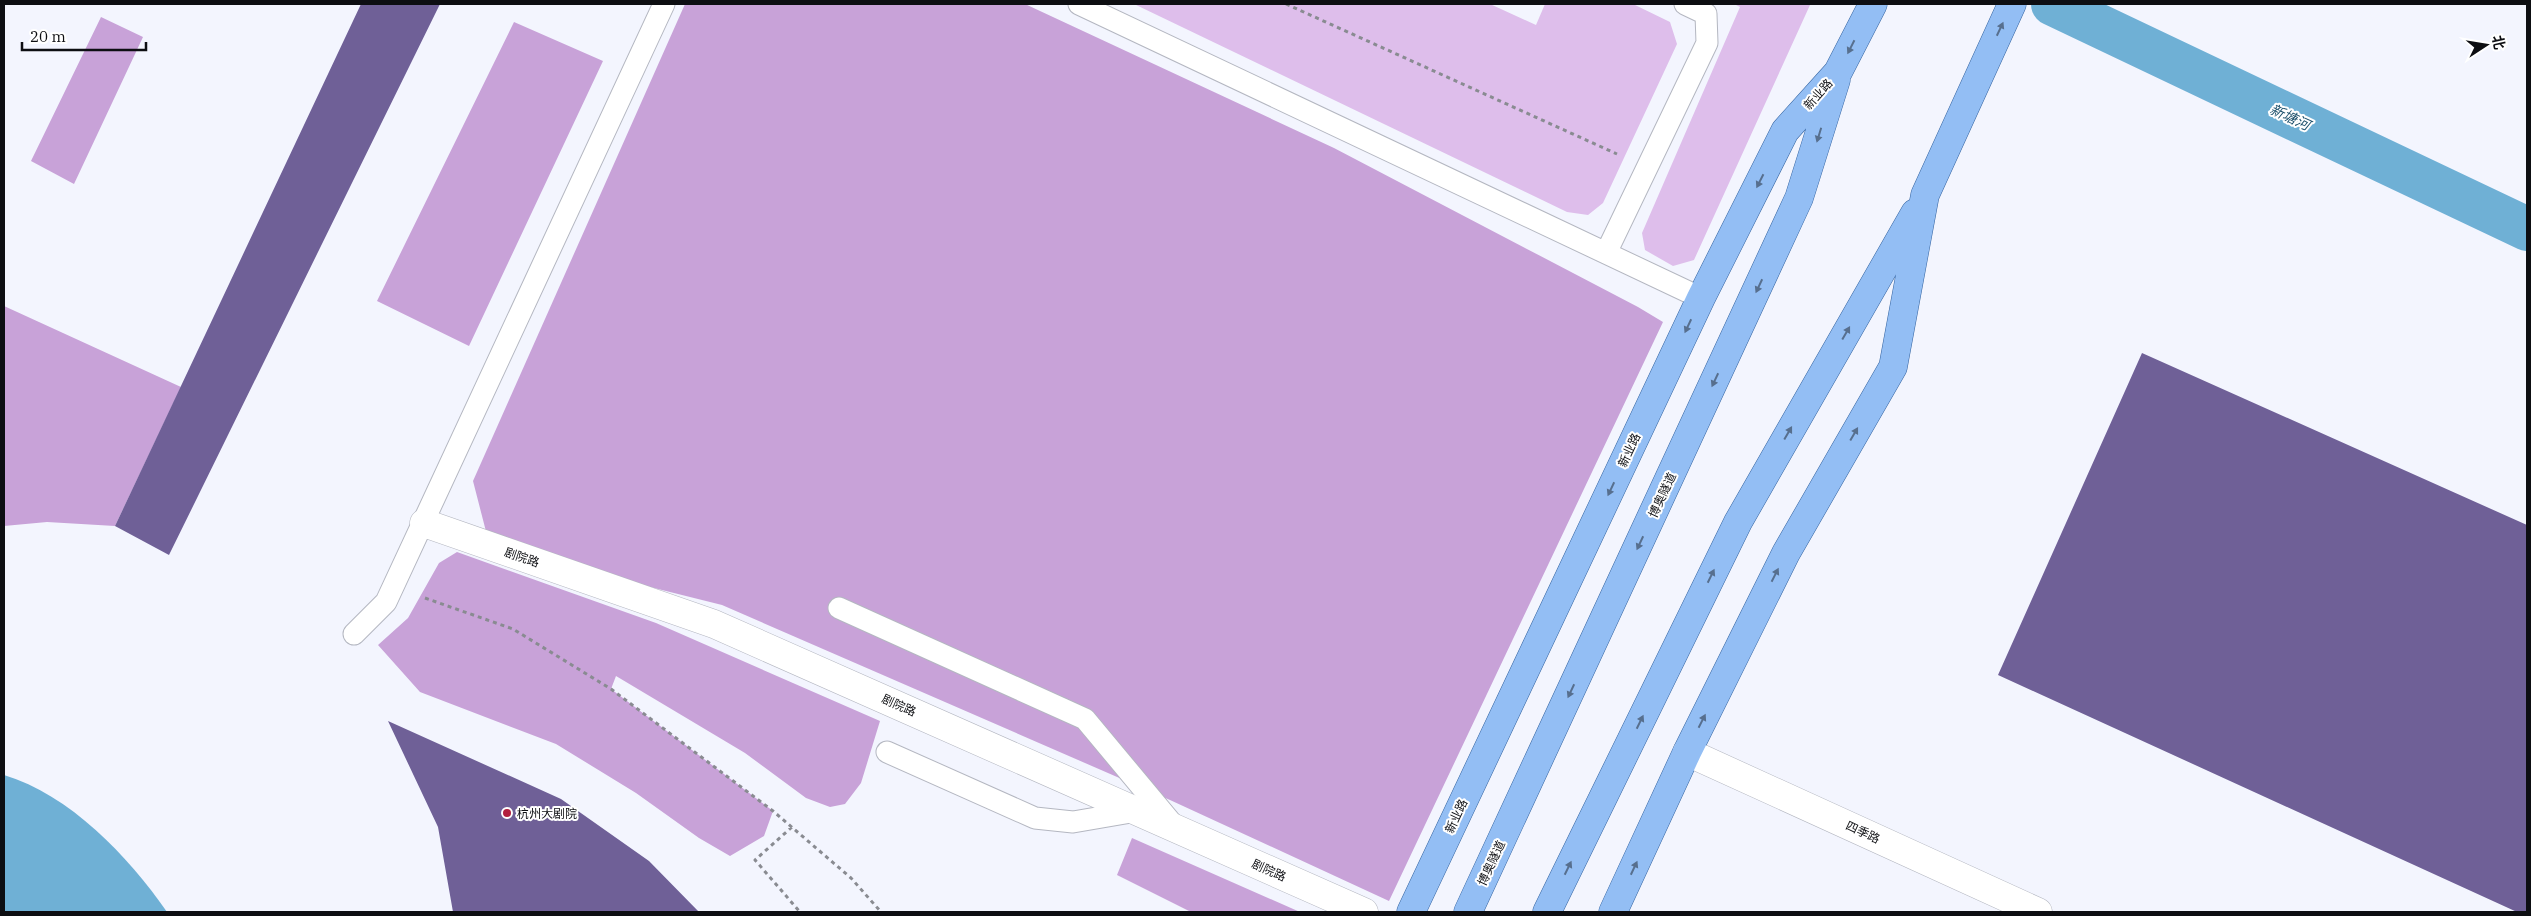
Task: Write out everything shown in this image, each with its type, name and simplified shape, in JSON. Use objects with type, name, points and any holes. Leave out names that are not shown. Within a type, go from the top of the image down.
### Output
[{"type":"main road","name":"新业路","points":[[1411,912],[1701,298],[1785,131],[1838,72],[1873,4]]},
{"type":"main road","points":[[1547,912],[1738,522],[1925,195],[2012,4]]},
{"type":"main road","name":"博奥隧道","points":[[1468,912],[1799,198],[1838,72]]},
{"type":"main road","points":[[1613,912],[1687,752],[1786,553],[1893,366],[1925,195]]},
{"type":"street","name":"剧院路","points":[[424,523],[714,624],[1364,912]]},
{"type":"street","name":"四季路","points":[[1687,752],[2038,912]]},
{"type":"lane","points":[[354,634],[386,602],[394,587],[664,4]]},
{"type":"lane","points":[[1079,4],[1701,298]]},
{"type":"lane","points":[[1606,253],[1707,43],[1706,14],[1685,4]]},
{"type":"lane","points":[[839,608],[1086,719],[1177,829]]},
{"type":"lane","points":[[887,752],[1035,818],[1074,822],[1137,811]]},
{"type":"path","points":[[1286,4],[1647,168]]},
{"type":"path","points":[[394,587],[512,629],[611,689],[744,788],[792,827],[851,878],[881,912]]},
{"type":"path","points":[[792,827],[755,860],[800,912]]},
{"type":"shaded area","points":[[685,4],[1025,4],[1334,148],[1638,307],[1663,322],[1389,901],[1170,800],[722,605],[490,547],[473,481]]},
{"type":"shaded area","points":[[1134,4],[1490,4],[1536,25],[1545,4],[1633,4],[1670,22],[1677,44],[1603,203],[1588,215],[1567,212]]},
{"type":"shaded area","points":[[1734,4],[1810,5],[1694,260],[1673,266],[1645,250],[1642,233],[1740,7]]},
{"type":"shaded area","points":[[101,17],[143,37],[74,184],[31,161]]},
{"type":"shaded area","points":[[514,22],[603,61],[469,346],[377,301]]},
{"type":"shaded area","points":[[4,306],[181,387],[115,526],[47,522],[4,526]]},
{"type":"shaded area","points":[[457,552],[656,623],[880,721],[861,783],[845,804],[830,807],[806,798],[745,753],[616,676],[611,689],[773,811],[764,836],[730,856],[699,838],[636,793],[556,744],[420,692],[378,645],[408,618],[439,563]]},
{"type":"shaded area","points":[[1132,838],[1300,912],[1191,912],[1117,875]]},
{"type":"water","points":[[4,775],[28,784],[52,797],[96,830],[116,849],[152,891],[167,912],[4,912]]},
{"type":"building","points":[[361,4],[440,4],[169,555],[115,526]]},
{"type":"building","points":[[2142,353],[2527,525],[2527,912],[2517,912],[1998,675]]},
{"type":"building","name":"杭州大剧院","points":[[388,721],[561,799],[649,861],[699,912],[453,912],[438,827]]},
{"type":"waterway","name":"新塘河","points":[[2053,4],[2527,229]]},
{"type":"place","name":"杭州大剧院","points":[[507,813]]}]
